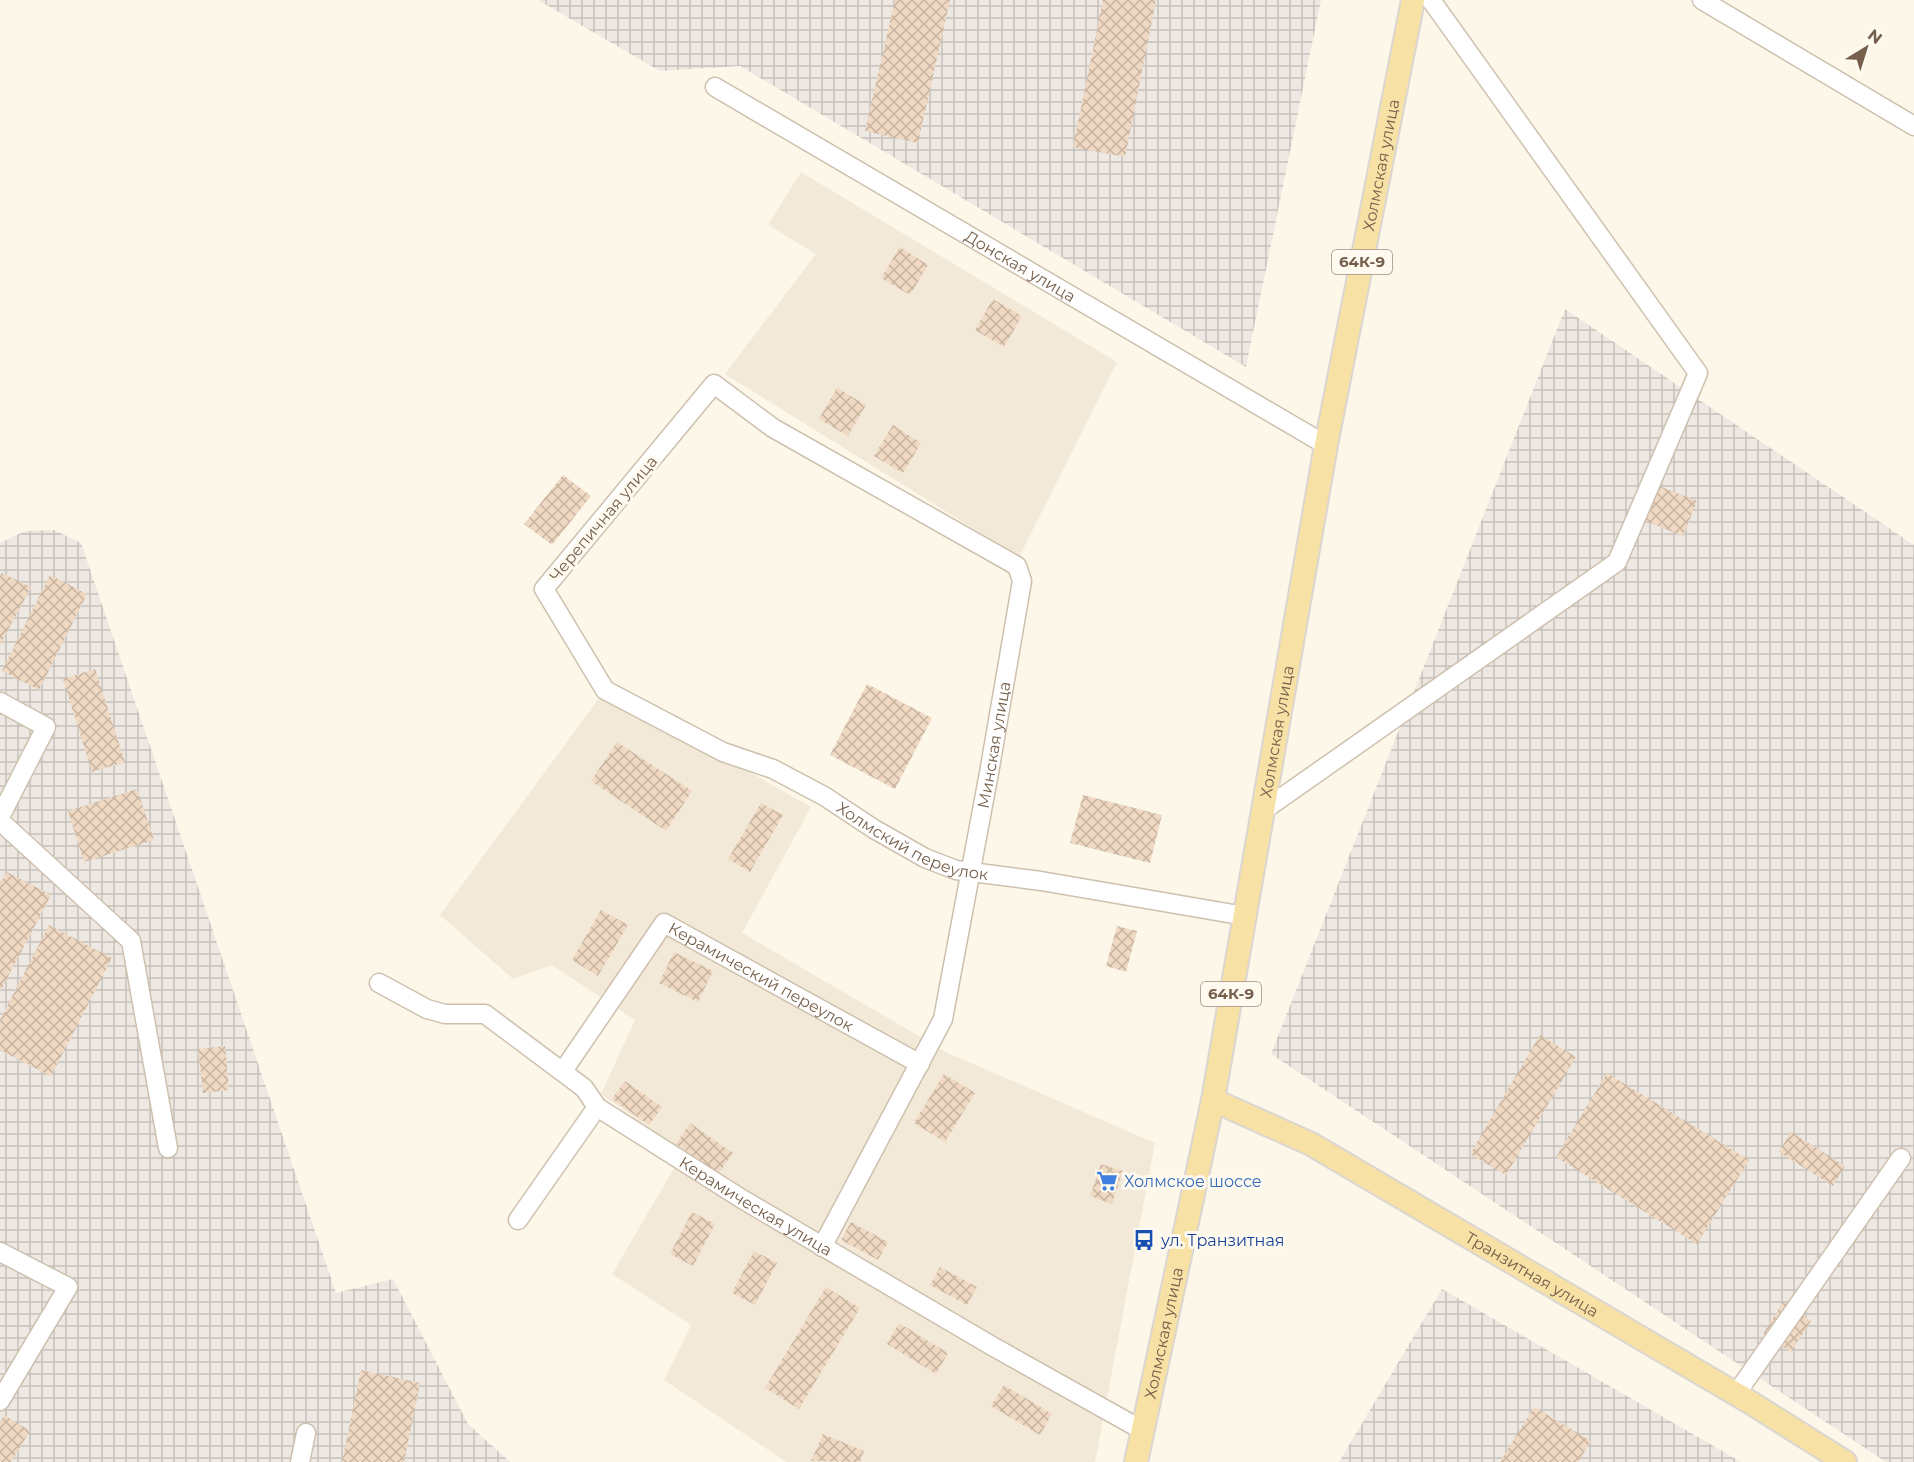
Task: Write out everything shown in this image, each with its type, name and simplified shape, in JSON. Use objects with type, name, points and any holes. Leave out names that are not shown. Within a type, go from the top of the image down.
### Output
[{"type":"main road","name":"Холмская улица","points":[[1136,1462],[1213,1100],[1326,445],[1413,0]]},
{"type":"main road","name":"Транзитная улица","points":[[1213,1100],[1311,1144],[1736,1394],[1845,1462]]},
{"type":"street","points":[[1264,810],[1617,562],[1698,373],[1431,0]]},
{"type":"street","points":[[1702,0],[1914,126]]},
{"type":"street","name":"Донская улица","points":[[715,87],[1326,445]]},
{"type":"street","name":"Черепичная улица","points":[[605,690],[544,589],[714,384]]},
{"type":"street","name":"Минская улица","points":[[714,384],[773,428],[1017,566],[1022,581],[943,1019],[822,1246]]},
{"type":"street","name":"Холмский переулок","points":[[605,690],[723,752],[773,769],[824,796],[874,829],[925,858],[956,870],[1041,881],[1245,916]]},
{"type":"street","points":[[0,702],[46,727],[0,819],[131,941],[168,1148]]},
{"type":"street","name":"Керамический переулок","points":[[563,1071],[664,923],[920,1064]]},
{"type":"street","name":"Керамическая улица","points":[[379,983],[427,1009],[445,1014],[484,1014],[584,1088],[597,1107],[742,1199],[992,1346],[1142,1430]]},
{"type":"street","points":[[518,1220],[597,1107]]},
{"type":"street","points":[[1736,1394],[1901,1158]]},
{"type":"street","points":[[0,1252],[68,1287],[0,1401]]},
{"type":"street","points":[[300,1462],[306,1433]]},
{"type":"shaded area","points":[[538,0],[1321,0],[1246,367],[740,66],[660,71]]},
{"type":"shaded area","points":[[801,172],[1117,362],[1019,557],[725,374],[816,254],[768,225]]},
{"type":"shaded area","points":[[1565,309],[1914,545],[1914,1462],[1886,1462],[1271,1054]]},
{"type":"shaded area","points":[[54,530],[81,543],[336,1293],[393,1279],[468,1424],[510,1462],[0,1462],[0,543],[25,531]]},
{"type":"shaded area","points":[[605,690],[811,807],[742,933],[948,1053],[1155,1143],[1095,1462],[786,1462],[664,1380],[691,1325],[612,1274],[683,1153],[601,1094],[635,1020],[552,965],[513,979],[440,915]]},
{"type":"shaded area","points":[[1442,1289],[1741,1462],[1339,1462]]},
{"type":"building","points":[[895,0],[950,0],[918,143],[865,131]]},
{"type":"building","points":[[1103,0],[1156,0],[1125,157],[1073,147]]},
{"type":"building","points":[[900,247],[928,265],[910,295],[881,278]]},
{"type":"building","points":[[993,299],[1022,316],[1004,347],[975,330]]},
{"type":"building","points":[[837,388],[866,405],[848,436],[819,419]]},
{"type":"building","points":[[893,425],[921,443],[903,473],[874,456]]},
{"type":"building","points":[[563,475],[591,496],[552,545],[524,524]]},
{"type":"building","points":[[1659,486],[1697,501],[1683,536],[1645,521]]},
{"type":"building","points":[[2,573],[31,587],[0,645],[0,576]]},
{"type":"building","points":[[50,575],[87,594],[39,690],[2,671]]},
{"type":"building","points":[[95,669],[125,762],[92,772],[63,679]]},
{"type":"building","points":[[867,684],[932,718],[895,789],[830,755]]},
{"type":"building","points":[[617,742],[692,791],[666,831],[591,781]]},
{"type":"building","points":[[137,789],[154,840],[84,862],[68,811]]},
{"type":"building","points":[[1083,795],[1162,815],[1150,863],[1070,843]]},
{"type":"building","points":[[761,803],[783,815],[750,872],[728,859]]},
{"type":"building","points":[[7,872],[51,895],[0,992],[0,884]]},
{"type":"building","points":[[601,910],[628,925],[598,976],[572,960]]},
{"type":"building","points":[[49,925],[112,958],[51,1076],[0,1050],[0,1020]]},
{"type":"building","points":[[1117,926],[1137,931],[1126,972],[1106,966]]},
{"type":"building","points":[[674,952],[713,971],[698,1002],[659,983]]},
{"type":"building","points":[[1540,1035],[1576,1057],[1506,1175],[1470,1154]]},
{"type":"building","points":[[225,1046],[229,1090],[203,1093],[198,1049]]},
{"type":"building","points":[[1607,1073],[1749,1160],[1697,1244],[1556,1157]]},
{"type":"building","points":[[944,1074],[975,1093],[945,1142],[914,1123]]},
{"type":"building","points":[[625,1081],[662,1107],[649,1125],[612,1099]]},
{"type":"building","points":[[690,1123],[733,1153],[719,1173],[676,1144]]},
{"type":"building","points":[[1791,1132],[1845,1166],[1833,1186],[1779,1152]]},
{"type":"building","points":[[1101,1164],[1123,1171],[1112,1204],[1090,1196]]},
{"type":"building","points":[[692,1212],[715,1224],[693,1266],[670,1254]]},
{"type":"building","points":[[851,1222],[888,1242],[878,1260],[841,1240]]},
{"type":"building","points":[[754,1251],[777,1263],[755,1305],[732,1293]]},
{"type":"building","points":[[940,1267],[977,1287],[967,1305],[930,1285]]},
{"type":"building","points":[[826,1287],[860,1308],[799,1409],[765,1388]]},
{"type":"building","points":[[1783,1302],[1811,1321],[1791,1352],[1763,1334]]},
{"type":"building","points":[[899,1323],[948,1353],[936,1374],[887,1344]]},
{"type":"building","points":[[361,1370],[420,1383],[404,1462],[342,1462]]},
{"type":"building","points":[[1004,1385],[1052,1414],[1040,1435],[991,1406]]},
{"type":"building","points":[[1534,1407],[1591,1441],[1578,1462],[1500,1462]]},
{"type":"building","points":[[4,1415],[30,1431],[11,1462],[0,1462],[0,1423]]},
{"type":"building","points":[[823,1434],[864,1451],[860,1462],[811,1461]]},
{"type":"place","name":"Холмское шоссе","points":[[1107,1181]]},
{"type":"place","name":"ул. Транзитная","points":[[1144,1240]]}]
